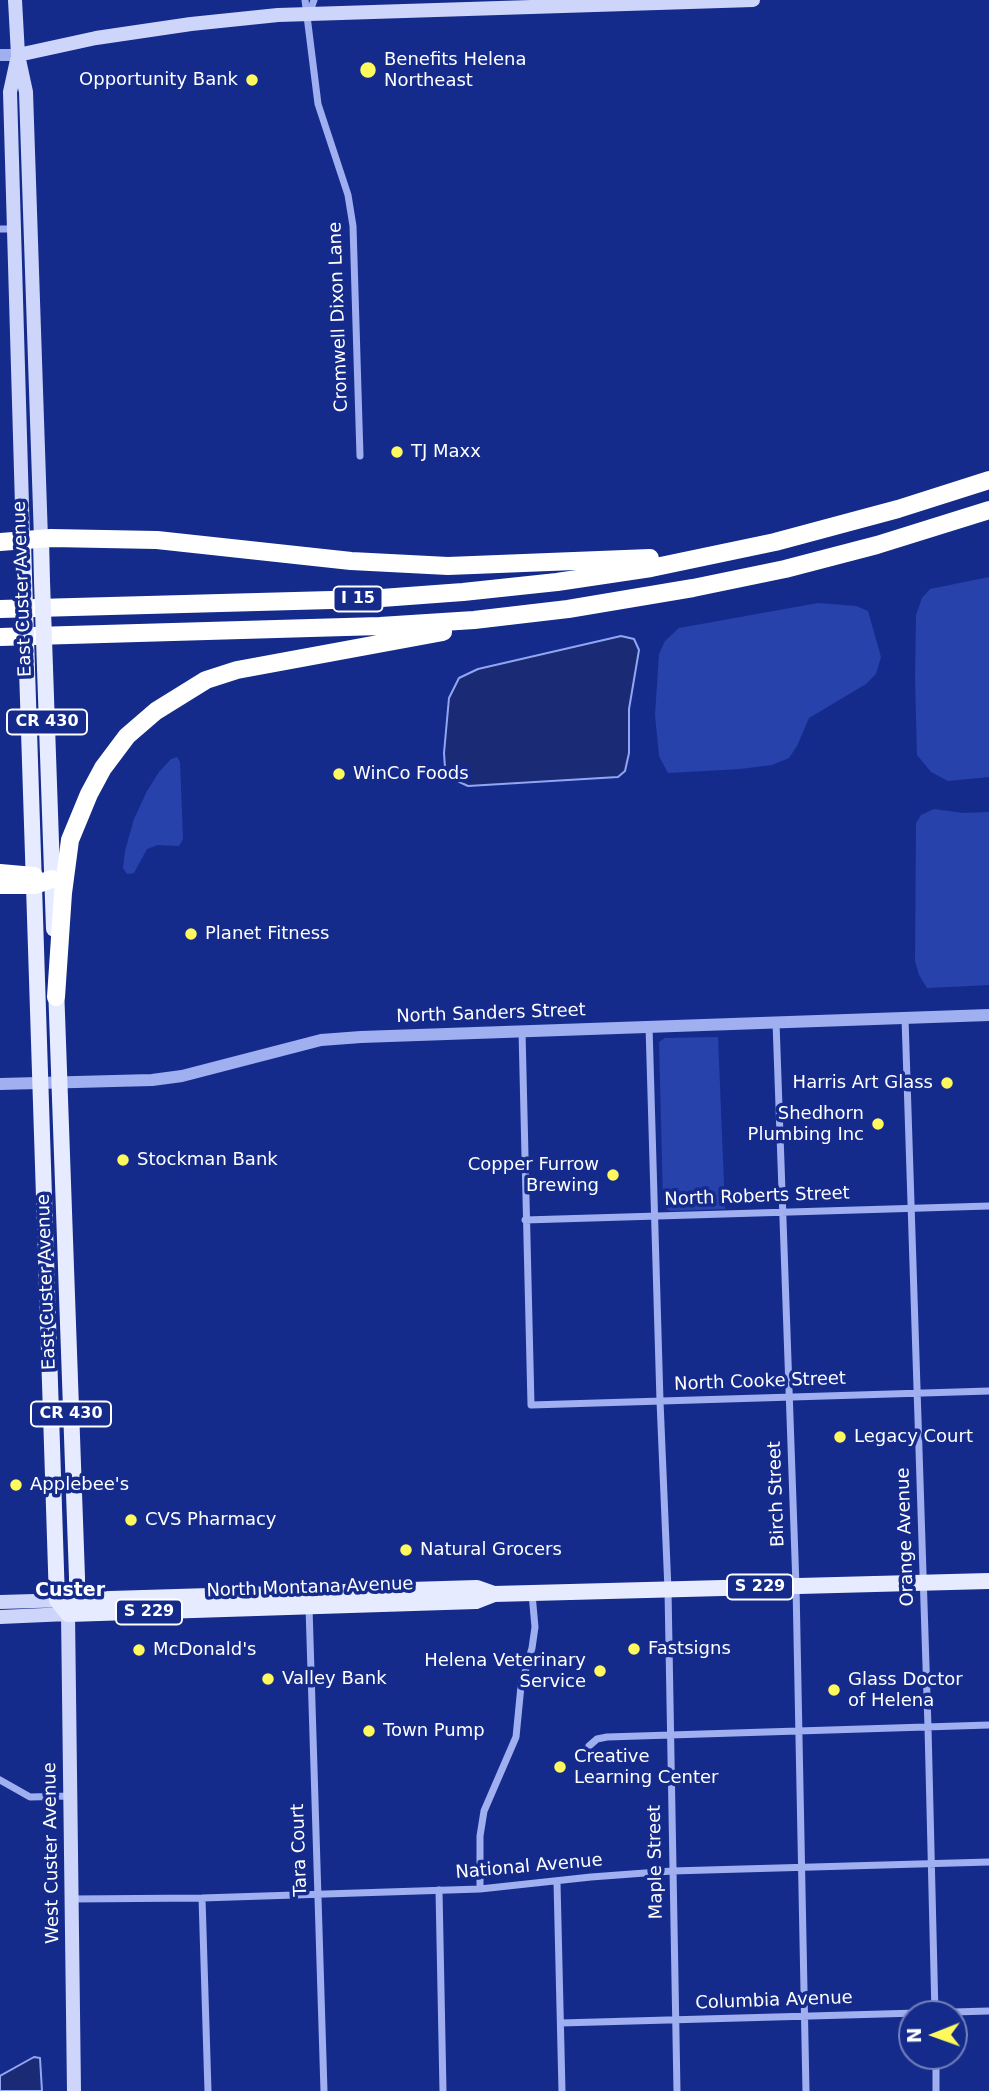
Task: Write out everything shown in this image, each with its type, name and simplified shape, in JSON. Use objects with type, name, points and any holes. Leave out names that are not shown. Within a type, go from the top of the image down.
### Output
[{"type":"highway","name":"I 15","points":[[0,609],[431,595],[568,581],[713,555],[847,524],[989,480]]},
{"type":"highway","name":"I 15","points":[[0,637],[412,625],[568,609],[744,578],[907,536],[989,510]]},
{"type":"highway","points":[[907,536],[989,519]]},
{"type":"highway","points":[[0,541],[158,540],[351,561],[448,566],[713,555]]},
{"type":"highway","points":[[57,997],[63,892],[70,840],[103,768],[127,736],[156,711],[206,680],[237,670],[568,609]]},
{"type":"highway","points":[[0,645],[96,635]]},
{"type":"highway","points":[[0,873],[40,880]]},
{"type":"highway","points":[[0,885],[40,880]]},
{"type":"main road","name":"East Custer Avenue","points":[[15,0],[18,55],[26,92],[45,668],[40,880],[40,1083],[57,1600]]},
{"type":"main road","points":[[18,55],[96,38],[278,15],[307,7],[753,0]]},
{"type":"main road","name":"East Custer Avenue","points":[[18,55],[10,92],[7,229],[27,669],[40,880],[57,997],[77,1600]]},
{"type":"main road","name":"North Montana Avenue","points":[[0,1602],[477,1588],[494,1594],[532,1594],[989,1581]]},
{"type":"main road","name":"North Montana Avenue","points":[[0,1617],[476,1601],[494,1594]]},
{"type":"main road","points":[[57,1600],[68,1614],[77,1600]]},
{"type":"main road","name":"West Custer Avenue","points":[[68,1614],[74,2091]]},
{"type":"street","name":"Cromwell Dixon Lane","points":[[314,0],[307,7],[318,104],[348,195],[353,226],[360,456]]},
{"type":"street","points":[[0,55],[18,55]]},
{"type":"street","name":"North Sanders Street","points":[[0,1084],[152,1080],[182,1076],[321,1040],[522,1030],[989,1015]]},
{"type":"street","name":"Orange Avenue","points":[[905,1017],[935,2000]]},
{"type":"street","name":"Birch Street","points":[[776,1021],[796,1587],[806,2091]]},
{"type":"street","points":[[649,1026],[654,1216]]},
{"type":"street","points":[[522,1030],[525,1220]]},
{"type":"street","name":"North Roberts Street","points":[[525,1220],[989,1206]]},
{"type":"street","name":"Maple Street","points":[[654,1216],[668,1590],[677,2091]]},
{"type":"street","name":"North Cooke Street","points":[[525,1220],[531,1405],[989,1391]]},
{"type":"street","points":[[480,1889],[480,1836],[484,1811],[516,1737],[521,1686],[535,1627],[532,1594]]},
{"type":"street","name":"Tara Court","points":[[309,1607],[324,2091]]},
{"type":"street","points":[[589,1746],[597,1739],[607,1737],[989,1725]]},
{"type":"street","points":[[0,1780],[30,1797],[71,1796]]},
{"type":"street","name":"National Avenue","points":[[72,1899],[202,1898],[480,1889],[672,1871],[989,1862]]},
{"type":"street","points":[[557,1882],[562,2091]]},
{"type":"street","points":[[439,1890],[443,2091]]},
{"type":"street","points":[[202,1898],[208,2091]]},
{"type":"street","name":"Columbia Avenue","points":[[968,2012],[989,2011]]},
{"type":"street","name":"Columbia Avenue","points":[[561,2023],[898,2014]]},
{"type":"street","points":[[936,2070],[936,2091]]},
{"type":"shaded area","points":[[989,577],[989,777],[948,781],[931,772],[917,755],[916,615],[922,598],[930,589]]},
{"type":"shaded area","points":[[818,603],[856,606],[868,611],[881,657],[876,674],[866,684],[809,718],[789,758],[772,765],[740,769],[668,773],[659,756],[655,715],[659,654],[665,641],[679,628]]},
{"type":"shaded area","points":[[621,636],[634,639],[639,650],[629,709],[629,753],[625,771],[618,777],[468,786],[455,780],[445,768],[449,698],[459,678],[478,669]]},
{"type":"shaded area","points":[[177,757],[180,762],[183,839],[179,846],[158,845],[147,849],[134,873],[127,874],[123,868],[125,851],[134,819],[159,772],[171,759]]},
{"type":"shaded area","points":[[934,809],[963,813],[989,812],[989,985],[927,988],[919,975],[915,961],[916,823],[921,815]]},
{"type":"shaded area","points":[[718,1037],[725,1209],[671,1211],[666,1209],[663,1202],[659,1042],[665,1038]]},
{"type":"shaded area","points":[[34,2057],[40,2058],[42,2091],[0,2091],[0,2076]]},
{"type":"place","name":"Benefits Helena Northeast","points":[[368,70]]},
{"type":"place","name":"Opportunity Bank","points":[[252,80]]},
{"type":"place","name":"TJ Maxx","points":[[397,452]]},
{"type":"place","name":"WinCo Foods","points":[[339,774]]},
{"type":"place","name":"Planet Fitness","points":[[191,934]]},
{"type":"place","name":"Harris Art Glass","points":[[947,1083]]},
{"type":"place","name":"Shedhorn Plumbing Inc","points":[[878,1124]]},
{"type":"place","name":"Stockman Bank","points":[[123,1160]]},
{"type":"place","name":"Copper Furrow Brewing","points":[[613,1175]]},
{"type":"place","name":"Legacy Court","points":[[840,1437]]},
{"type":"place","name":"Applebee's","points":[[16,1485]]},
{"type":"place","name":"CVS Pharmacy","points":[[131,1520]]},
{"type":"place","name":"Natural Grocers","points":[[406,1550]]},
{"type":"place","name":"Fastsigns","points":[[634,1649]]},
{"type":"place","name":"McDonald's","points":[[139,1650]]},
{"type":"place","name":"Helena Veterinary Service","points":[[600,1671]]},
{"type":"place","name":"Valley Bank","points":[[268,1679]]},
{"type":"place","name":"Glass Doctor of Helena","points":[[834,1690]]},
{"type":"place","name":"Town Pump","points":[[369,1731]]},
{"type":"place","name":"Creative Learning Center","points":[[560,1767]]},
{"type":"district","name":"Custer","points":[[70,1591]]}]
